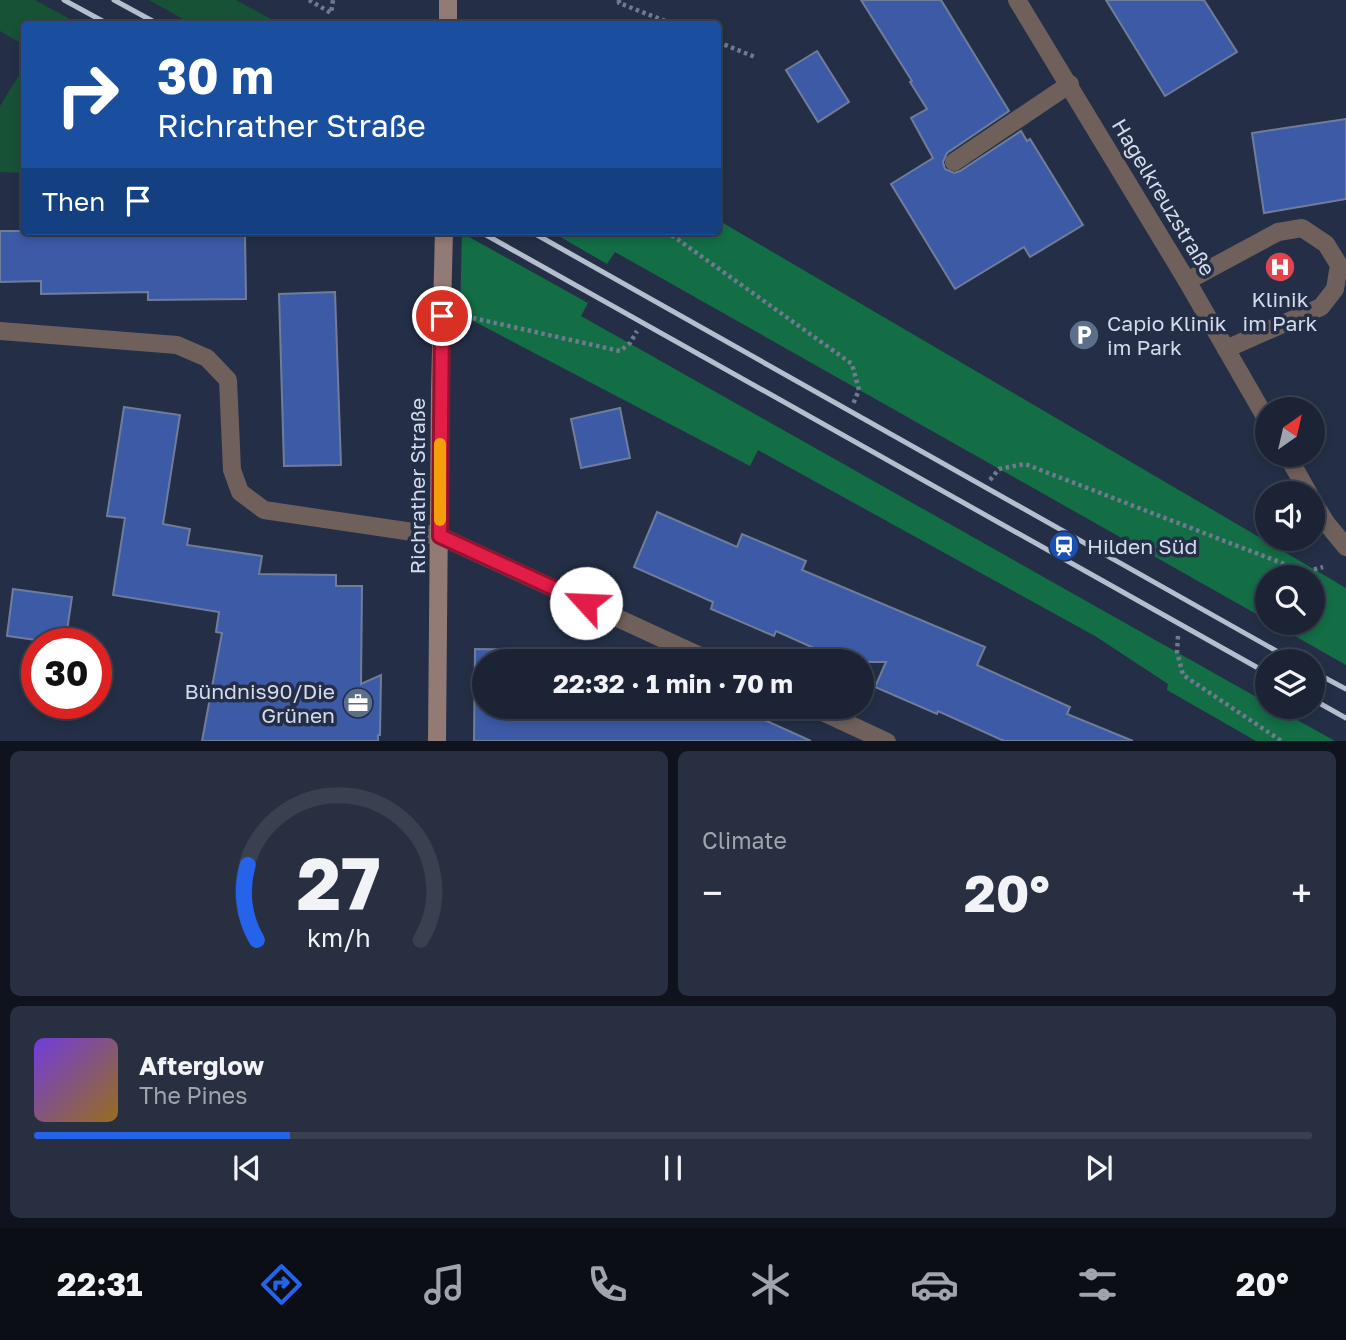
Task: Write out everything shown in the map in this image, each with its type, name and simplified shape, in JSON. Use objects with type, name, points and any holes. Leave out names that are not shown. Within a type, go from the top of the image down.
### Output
[{"type":"main road","points":[[447,21],[448,0]]},
{"type":"main road","name":"Richrather Straße","points":[[437,741],[444,235]]},
{"type":"street","name":"Hagelkreuzstraße","points":[[1017,0],[1188,281],[1255,399]]},
{"type":"street","points":[[954,162],[1070,84]]},
{"type":"street","points":[[1188,281],[1278,232],[1303,228],[1326,244],[1339,265],[1335,289],[1321,307],[1226,349]]},
{"type":"street","points":[[0,331],[177,345],[206,358],[228,380],[232,470],[240,492],[264,510],[440,536],[685,649]]},
{"type":"street","points":[[1325,521],[1346,547]]},
{"type":"street","points":[[838,719],[887,741]]},
{"type":"path","points":[[309,0],[331,13],[332,0]]},
{"type":"path","points":[[619,0],[619,3],[665,21]]},
{"type":"path","points":[[721,43],[755,57]]},
{"type":"path","points":[[672,235],[852,365],[859,390],[853,404]]},
{"type":"path","points":[[473,318],[620,351],[630,344],[637,331]]},
{"type":"path","points":[[990,480],[999,468],[1025,464],[1306,572],[1331,564]]},
{"type":"path","points":[[1178,636],[1177,652],[1184,675],[1283,741]]},
{"type":"green space","points":[[0,0],[35,0],[74,21],[21,21],[21,43],[0,31]]},
{"type":"green space","points":[[149,0],[236,0],[274,21],[187,21]]},
{"type":"green space","points":[[21,72],[21,173],[0,172],[0,106]]},
{"type":"green space","points":[[721,222],[1255,535],[1255,551],[1283,551],[1307,565],[1255,565],[1255,613],[615,252],[607,264],[557,235],[721,235]]},
{"type":"green space","points":[[462,235],[588,303],[581,316],[1255,696],[1255,719],[1296,719],[1335,741],[1256,741],[1167,690],[1168,684],[1095,636],[758,450],[750,466],[460,314]]},
{"type":"green space","points":[[1325,576],[1346,588],[1346,665],[1325,653],[1325,649],[1318,649],[1293,635],[1325,635]]},
{"type":"building","points":[[861,0],[941,0],[1009,111],[947,153],[943,162],[945,169],[954,173],[960,171],[1021,131],[1027,141],[1030,139],[1083,225],[1030,257],[1024,247],[955,289],[891,184],[933,158],[911,118],[927,109]]},
{"type":"building","points":[[1106,0],[1204,0],[1237,52],[1165,96]]},
{"type":"building","points":[[817,51],[849,102],[818,122],[786,70]]},
{"type":"building","points":[[1346,119],[1346,199],[1264,213],[1252,133]]},
{"type":"building","points":[[0,231],[21,231],[21,235],[245,235],[246,299],[148,300],[148,292],[41,294],[41,281],[0,282]]},
{"type":"building","points":[[335,292],[341,465],[284,466],[279,294]]},
{"type":"building","points":[[124,407],[180,415],[163,524],[190,529],[187,545],[262,556],[259,574],[336,575],[336,586],[362,586],[361,684],[381,675],[378,741],[202,741],[222,633],[216,632],[219,612],[113,595],[125,518],[107,516]]},
{"type":"building","points":[[620,408],[630,458],[581,468],[571,419]]},
{"type":"building","points":[[657,512],[737,547],[742,534],[806,561],[802,570],[985,647],[977,665],[1070,707],[1067,714],[1133,741],[1004,741],[938,711],[937,714],[875,687],[886,662],[874,662],[874,649],[816,649],[776,631],[774,636],[711,609],[713,602],[634,567]]},
{"type":"building","points":[[13,589],[72,597],[67,628],[21,628],[21,638],[7,636]]},
{"type":"building","points":[[474,719],[762,719],[811,741],[474,741]]},
{"type":"railway","points":[[64,0],[102,21]]},
{"type":"railway","points":[[114,0],[152,21]]},
{"type":"railway","points":[[486,235],[1255,666]]},
{"type":"railway","points":[[537,235],[1273,649]]},
{"type":"railway","points":[[1325,678],[1346,689]]},
{"type":"railway","points":[[1325,706],[1346,718]]},
{"type":"slow traffic","points":[[440,444],[440,520]]},
{"type":"place","name":"Klinik im Park","points":[[1280,267]]},
{"type":"place","name":"Capio Klinik im Park","points":[[1084,335]]},
{"type":"place","name":"Hilden Süd","points":[[1064,546]]},
{"type":"place","name":"Bündnis90/Die Grünen","points":[[358,703]]},
{"type":"route","points":[[442,316],[440,536],[586,603]]}]
